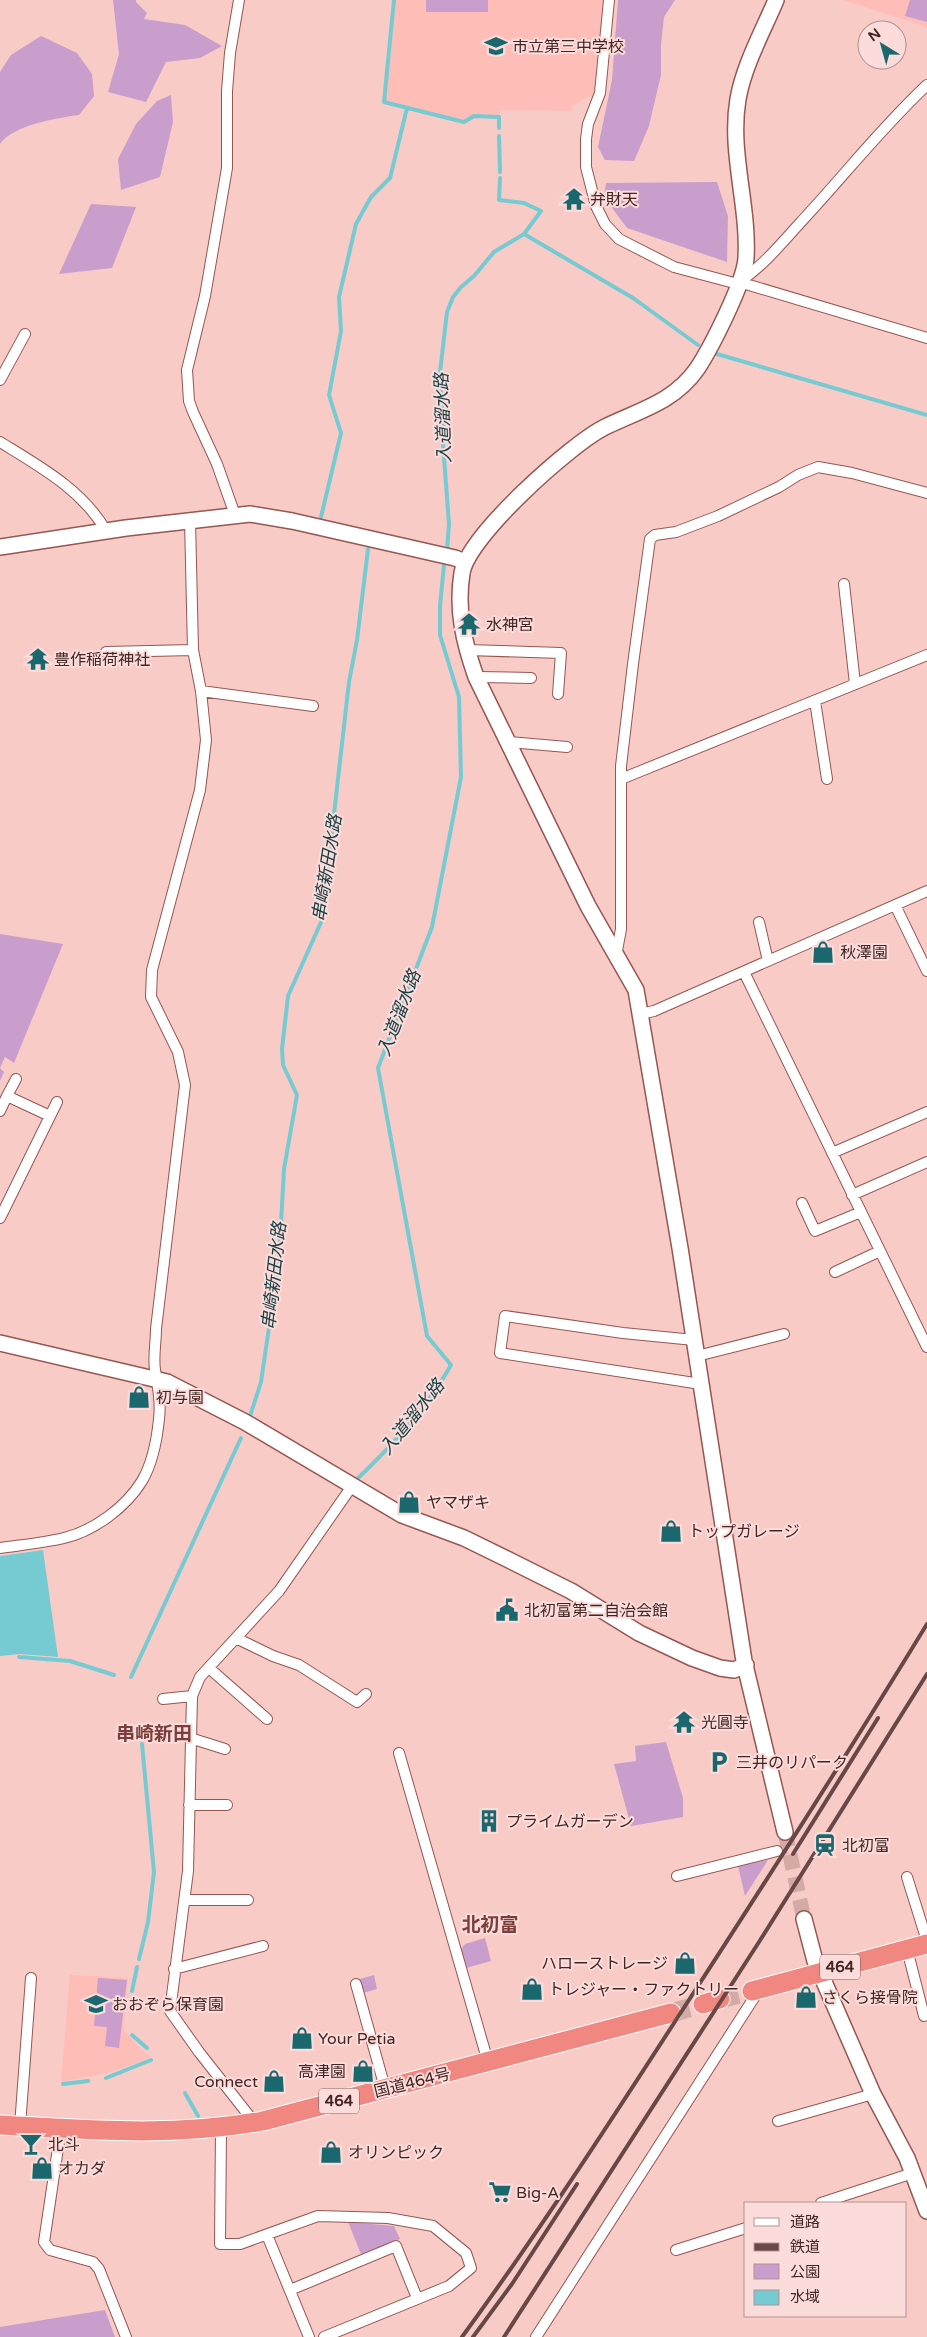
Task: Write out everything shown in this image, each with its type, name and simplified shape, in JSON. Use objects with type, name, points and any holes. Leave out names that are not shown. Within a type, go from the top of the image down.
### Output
[{"type":"highway","name":"464","points":[[756,1990],[927,1943]]},
{"type":"highway","name":"国道464号","points":[[0,2125],[177,2132],[221,2128],[254,2122],[671,2013]]},
{"type":"street","points":[[235,515],[217,464],[189,400],[187,370],[205,296],[227,168],[227,91],[230,53],[239,0]]},
{"type":"street","points":[[609,0],[600,93],[588,124],[586,167],[596,206],[605,224],[619,239],[674,267],[738,283],[927,338]]},
{"type":"street","points":[[776,0],[745,73],[738,98],[736,148],[746,260],[733,298],[715,336],[697,369],[682,386],[660,403],[604,428],[566,455],[504,510],[465,562],[460,589],[460,621],[476,677],[588,906],[636,990],[746,1665],[785,1832]]},
{"type":"street","points":[[738,283],[757,270],[830,191],[868,145],[927,85]]},
{"type":"street","points":[[0,380],[25,334]]},
{"type":"street","points":[[0,442],[54,475],[76,495],[106,531]]},
{"type":"street","points":[[616,956],[620,929],[622,779],[632,664],[650,538],[655,535],[676,532],[718,516],[779,487],[798,475],[818,467],[852,473],[927,493]]},
{"type":"street","points":[[0,547],[106,531],[250,514],[292,521],[465,562]]},
{"type":"street","points":[[0,1548],[65,1538],[87,1530],[131,1495],[142,1480],[151,1456],[159,1419],[158,1379],[155,1369],[156,1329],[185,1085],[178,1052],[151,998],[152,970],[200,790],[206,740],[201,691],[193,650],[190,520]]},
{"type":"street","points":[[844,584],[855,684]]},
{"type":"street","points":[[106,652],[193,650]]},
{"type":"street","points":[[467,650],[561,653],[558,694]]},
{"type":"street","points":[[622,779],[927,654]]},
{"type":"street","points":[[476,677],[531,678]]},
{"type":"street","points":[[201,691],[313,706]]},
{"type":"street","points":[[815,701],[827,778]]},
{"type":"street","points":[[509,742],[567,747]]},
{"type":"street","points":[[640,1014],[654,1011],[927,891]]},
{"type":"street","points":[[895,905],[927,971]]},
{"type":"street","points":[[760,922],[768,961]]},
{"type":"street","points":[[744,972],[927,1347]]},
{"type":"street","points":[[0,1111],[16,1078]]},
{"type":"street","points":[[8,1096],[50,1116]]},
{"type":"street","points":[[0,1218],[57,1102]]},
{"type":"street","points":[[832,1153],[927,1112]]},
{"type":"street","points":[[852,1196],[927,1162]]},
{"type":"street","points":[[802,1203],[815,1231],[860,1212]]},
{"type":"street","points":[[836,1272],[880,1252]]},
{"type":"street","points":[[694,1340],[623,1333],[505,1316],[500,1353],[701,1384]]},
{"type":"street","points":[[697,1356],[784,1334]]},
{"type":"street","points":[[0,1342],[158,1379],[214,1405],[402,1515],[464,1538],[526,1568],[571,1591],[639,1633],[692,1658],[727,1669],[734,1670],[746,1665]]},
{"type":"street","points":[[254,2122],[174,2020],[170,2011],[169,2003],[188,1871],[192,1696],[200,1677],[238,1638],[279,1591],[352,1486]]},
{"type":"street","points":[[238,1638],[273,1656],[299,1665],[357,1702],[366,1694]]},
{"type":"street","points":[[209,1668],[268,1719]]},
{"type":"street","points":[[163,1699],[192,1696]]},
{"type":"street","points":[[190,1738],[225,1749]]},
{"type":"street","points":[[399,1753],[488,2062]]},
{"type":"street","points":[[189,1805],[227,1805]]},
{"type":"street","points":[[677,1876],[777,1851]]},
{"type":"street","points":[[907,1877],[927,1943]]},
{"type":"street","points":[[184,1900],[248,1900]]},
{"type":"street","points":[[804,1920],[810,1947],[820,1972],[873,2094],[913,2173],[927,2211]]},
{"type":"street","points":[[174,1969],[263,1946]]},
{"type":"street","points":[[907,1949],[924,2016]]},
{"type":"street","points":[[20,2126],[31,1978]]},
{"type":"street","points":[[356,1984],[385,2088]]},
{"type":"street","points":[[536,2337],[756,1990]]},
{"type":"street","points":[[778,2121],[873,2094]]},
{"type":"street","points":[[61,2128],[44,2242],[50,2250],[94,2262],[99,2269],[126,2337]]},
{"type":"street","points":[[221,2128],[220,2244],[240,2244],[318,2216],[388,2218],[433,2226],[466,2253],[471,2268],[449,2286],[324,2337]]},
{"type":"street","points":[[824,2202],[913,2173]]},
{"type":"street","points":[[676,2250],[744,2229]]},
{"type":"street","points":[[267,2235],[310,2337]]},
{"type":"street","points":[[290,2290],[396,2246],[417,2298]]},
{"type":"shaded area","name":"市立第三中学校","points":[[396,0],[606,0],[597,92],[572,106],[572,111],[501,110],[498,117],[469,116],[463,120],[386,100]]},
{"type":"shaded area","points":[[843,0],[927,0],[927,27]]},
{"type":"shaded area","name":"おおぞら保育園","points":[[70,1975],[128,1978],[123,2030],[150,2058],[110,2072],[61,2082]]},
{"type":"green space","points":[[113,0],[136,0],[147,13],[144,19],[185,25],[222,46],[200,58],[166,62],[146,102],[108,92],[119,54]]},
{"type":"green space","points":[[426,0],[488,0],[488,12],[426,12]]},
{"type":"green space","points":[[618,0],[675,0],[664,17],[661,44],[661,75],[649,126],[634,161],[605,160],[598,147],[612,80]]},
{"type":"green space","points":[[910,0],[927,0],[927,22],[905,16]]},
{"type":"green space","points":[[41,36],[77,53],[92,74],[94,96],[79,115],[48,120],[25,127],[6,137],[0,144],[0,72],[11,55]]},
{"type":"green space","points":[[171,95],[173,122],[160,177],[121,190],[118,159],[136,124],[157,101]]},
{"type":"green space","points":[[717,182],[728,216],[727,262],[627,228],[604,197],[606,183]]},
{"type":"green space","points":[[91,204],[136,207],[112,268],[59,274]]},
{"type":"green space","points":[[0,934],[63,944],[14,1063],[5,1057],[0,1068]]},
{"type":"green space","points":[[0,1068],[4,1072],[0,1081]]},
{"type":"green space","points":[[666,1742],[683,1798],[683,1817],[631,1826],[614,1764],[636,1761],[635,1746]]},
{"type":"green space","points":[[768,1860],[745,1896],[738,1866]]},
{"type":"green space","points":[[485,1938],[491,1961],[466,1968],[460,1950],[465,1944]]},
{"type":"green space","points":[[374,1975],[377,1989],[363,1993],[360,1979]]},
{"type":"green space","points":[[98,1978],[127,1980],[119,2048],[105,2046],[107,2027],[94,2026]]},
{"type":"green space","points":[[348,2222],[394,2226],[400,2239],[361,2254]]},
{"type":"green space","points":[[105,2310],[115,2337],[0,2337],[0,2327]]},
{"type":"water","points":[[43,1550],[58,1657],[20,1654],[0,1656],[0,1556]]},
{"type":"waterway","name":"入道溜水路","points":[[394,0],[384,102],[464,122],[474,116],[499,117],[499,128]]},
{"type":"waterway","points":[[321,517],[341,433],[329,395],[341,331],[339,297],[356,224],[371,197],[390,178],[407,108]]},
{"type":"waterway","name":"入道溜水路","points":[[499,136],[500,172]]},
{"type":"waterway","name":"入道溜水路","points":[[447,550],[449,524],[443,444],[444,410],[439,381],[447,312],[453,297],[461,287],[474,276],[494,252],[524,234],[541,211],[524,203],[499,200],[500,178]]},
{"type":"waterway","points":[[524,234],[633,298],[698,345]]},
{"type":"waterway","points":[[717,354],[927,415]]},
{"type":"waterway","name":"串崎新田水路","points":[[250,1416],[261,1382],[279,1260],[284,1169],[297,1095],[283,1065],[282,1049],[288,996],[322,920],[349,682],[357,640],[368,549]]},
{"type":"waterway","name":"入道溜水路","points":[[356,1480],[408,1426],[442,1381],[451,1365],[427,1336],[378,1068],[432,927],[461,777],[459,697],[440,635],[440,606],[444,565]]},
{"type":"waterway","name":"串崎新田水路","points":[[131,1677],[241,1438]]},
{"type":"waterway","name":"串崎新田水路","points":[[19,1657],[70,1661],[114,1675]]},
{"type":"waterway","points":[[139,1959],[148,1922],[154,1872],[142,1744]]},
{"type":"waterway","points":[[132,1991],[137,1967]]},
{"type":"waterway","points":[[132,2035],[147,2048]]},
{"type":"waterway","points":[[106,2078],[151,2060]]},
{"type":"waterway","points":[[63,2084],[88,2081]]},
{"type":"waterway","points":[[185,2093],[198,2116]]},
{"type":"tunnel","points":[[785,1832],[804,1919]]},
{"type":"tunnel","points":[[777,1851],[789,1848]]},
{"type":"tunnel","points":[[720,1999],[752,1991]]},
{"type":"tunnel","points":[[671,2013],[703,2004]]},
{"type":"railway","points":[[462,2337],[549,2214],[632,2088],[808,1815],[927,1624]]},
{"type":"railway","points":[[504,2337],[759,1942],[927,1674]]},
{"type":"railway","points":[[793,1854],[878,1718]]},
{"type":"railway","points":[[473,2337],[512,2284],[577,2184]]},
{"type":"place","name":"市立第三中学校","points":[[496,46]]},
{"type":"place","name":"弁財天","points":[[574,199]]},
{"type":"place","name":"水神宮","points":[[469,624]]},
{"type":"place","name":"豊作稲荷神社","points":[[38,659]]},
{"type":"place","name":"秋澤園","points":[[823,952]]},
{"type":"place","name":"初与園","points":[[139,1397]]},
{"type":"place","name":"ヤマザキ","points":[[409,1502]]},
{"type":"place","name":"トップガレージ","points":[[671,1531]]},
{"type":"place","name":"北初富第二自治会館","points":[[507,1610]]},
{"type":"place","name":"光圓寺","points":[[684,1722]]},
{"type":"place","name":"三井のリパーク","points":[[719,1762]]},
{"type":"place","name":"プライムガーデン","points":[[489,1821]]},
{"type":"place","name":"北初富","points":[[825,1845]]},
{"type":"place","name":"ハローストレージ","points":[[685,1963]]},
{"type":"place","name":"トレジャー・ファクトリー","points":[[532,1989]]},
{"type":"place","name":"さくら接骨院","points":[[806,1997]]},
{"type":"place","name":"おおぞら保育園","points":[[96,2004]]},
{"type":"place","name":"Your Petia","points":[[302,2038]]},
{"type":"place","name":"高津園","points":[[363,2071]]},
{"type":"place","name":"Connect","points":[[274,2081]]},
{"type":"place","name":"北斗","points":[[31,2144]]},
{"type":"place","name":"オリンピック","points":[[331,2152]]},
{"type":"place","name":"オカダ","points":[[42,2168]]},
{"type":"place","name":"Big-A","points":[[500,2192]]},
{"type":"district","name":"串崎新田","points":[[154,1733]]},
{"type":"district","name":"北初富","points":[[490,1924]]}]
